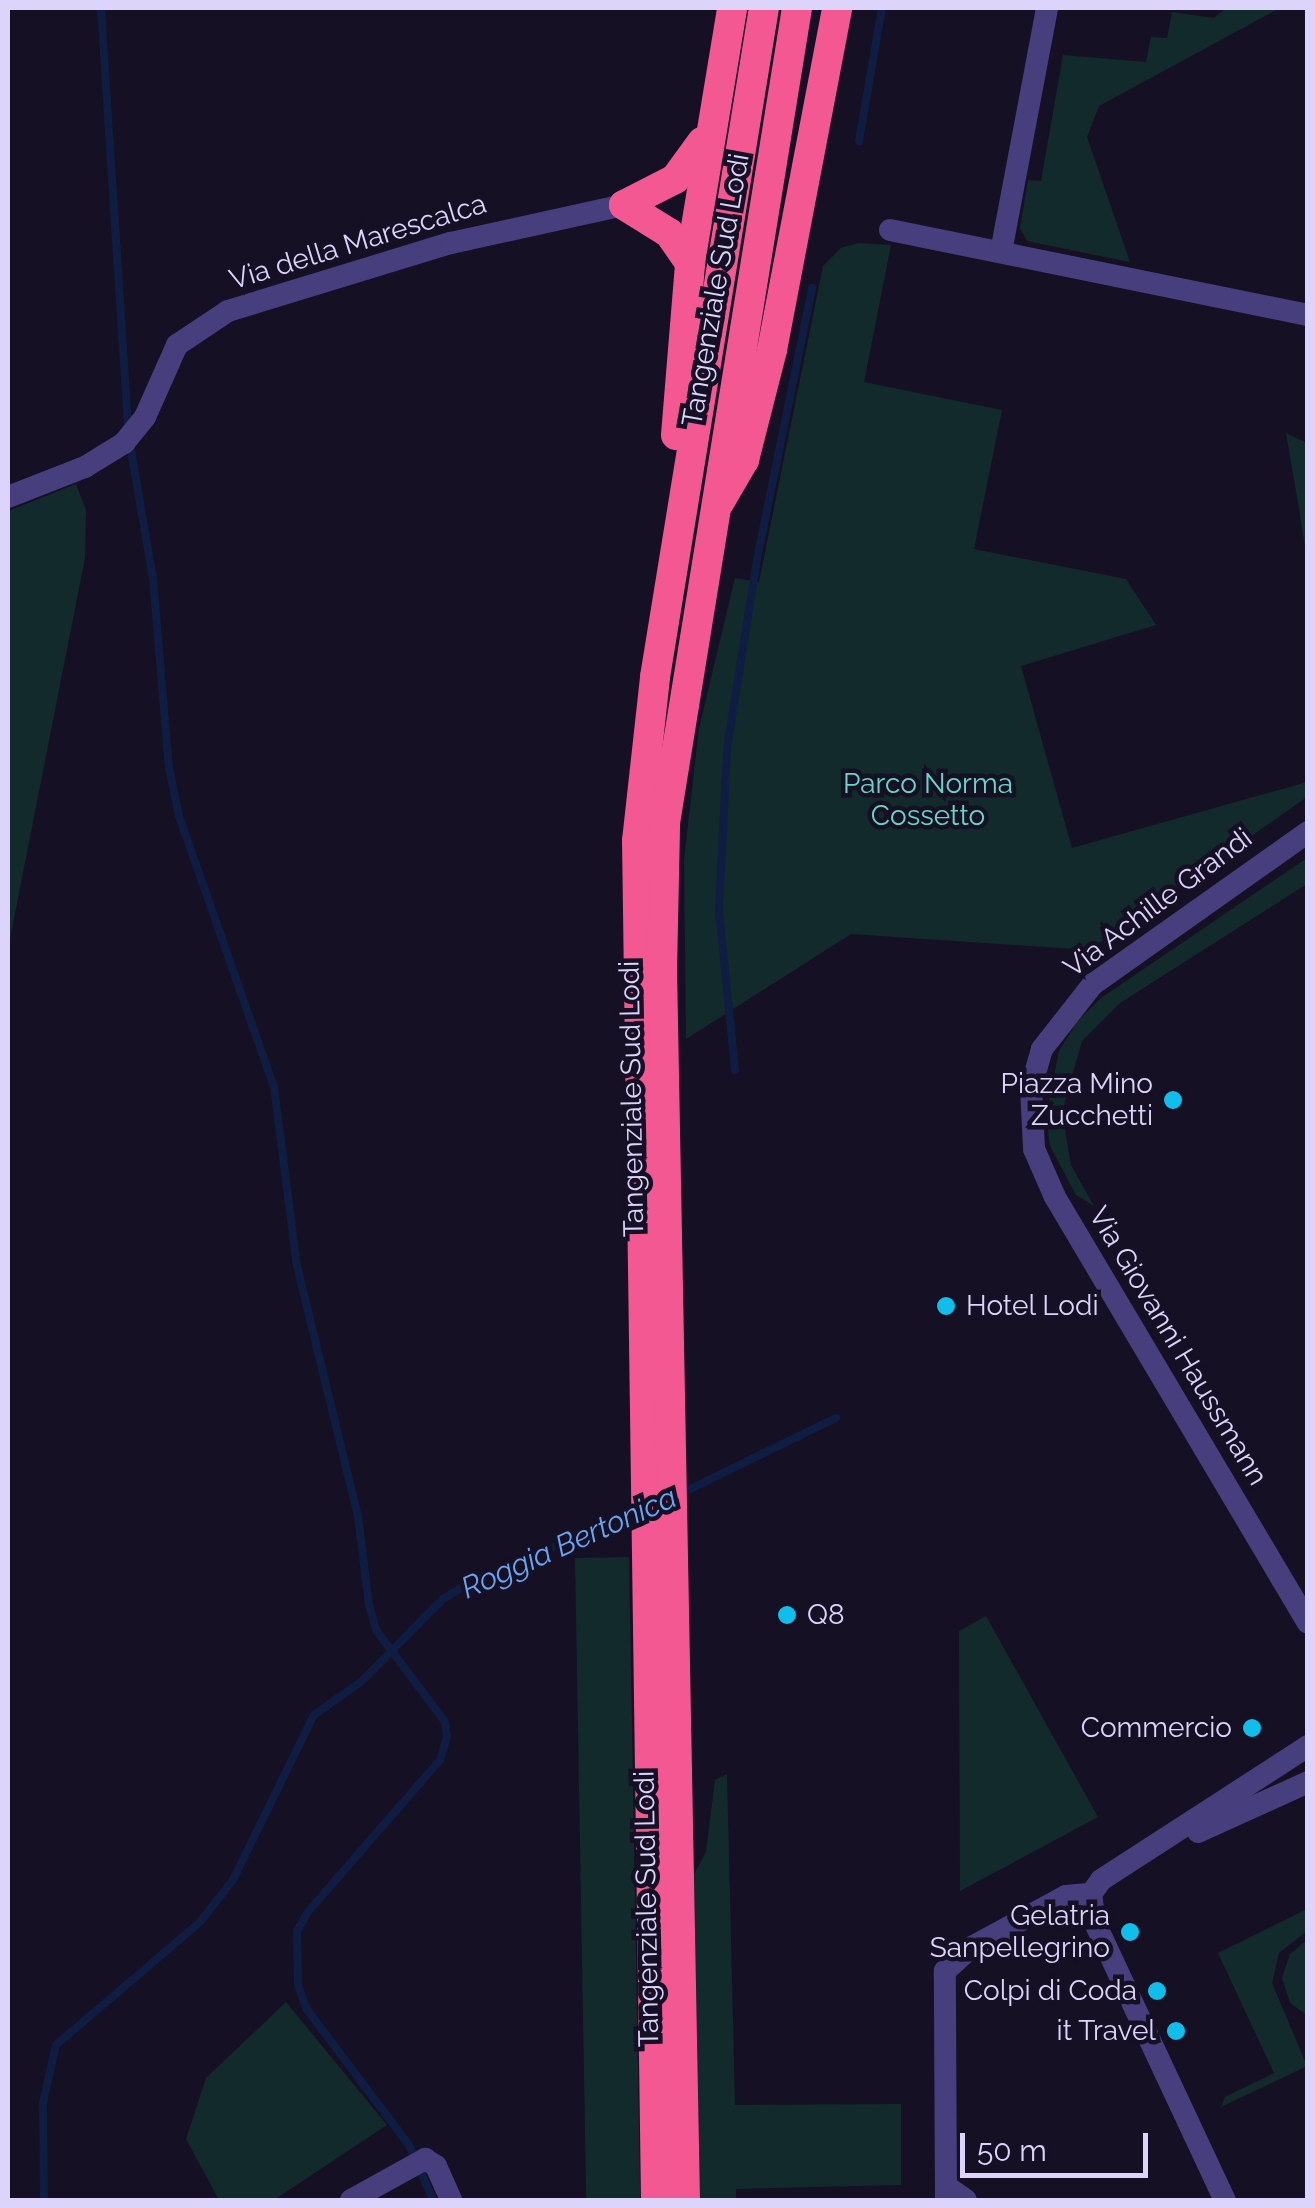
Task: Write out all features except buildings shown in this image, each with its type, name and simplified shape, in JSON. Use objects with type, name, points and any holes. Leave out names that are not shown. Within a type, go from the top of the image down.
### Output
[{"type":"highway","points":[[674,554],[690,262],[732,8]]},
{"type":"highway","name":"Tangenziale Sud Lodi","points":[[656,2200],[637,841],[674,554],[764,8]]},
{"type":"highway","name":"Tangenziale Sud Lodi","points":[[685,2200],[665,839],[710,518],[796,8]]},
{"type":"highway","points":[[710,518],[744,460],[763,387],[837,8]]},
{"type":"highway","points":[[624,206],[675,179],[710,126]]},
{"type":"highway","points":[[624,206],[669,233],[690,262]]},
{"type":"street","points":[[1001,252],[1047,8]]},
{"type":"street","name":"Via della Marescalca","points":[[8,496],[85,467],[130,436],[176,345],[228,311],[451,243],[624,206]]},
{"type":"street","points":[[890,230],[1308,315]]},
{"type":"street","name":"Via Achille Grandi","points":[[1031,1087],[1042,1049],[1093,984],[1308,832]]},
{"type":"street","name":"Via Giovanni Haussmann","points":[[1031,1087],[1034,1149],[1116,1301],[1308,1623]]},
{"type":"street","points":[[966,2200],[946,2193],[942,1983],[952,1962],[1066,1896],[1092,1894],[1127,1865],[1308,1746]]},
{"type":"street","points":[[1127,1865],[1308,1782]]},
{"type":"street","points":[[1092,1894],[1094,1922],[1225,2200]]},
{"type":"street","points":[[351,2200],[418,2161],[436,2166],[451,2200]]},
{"type":"green space","points":[[1226,8],[1280,8],[1099,106],[1087,137],[1130,262],[1027,241],[1020,228],[1028,180],[1041,181],[1063,55],[1146,62],[1151,37],[1167,38],[1172,12],[1214,18]]},
{"type":"green space","name":"Parco Norma Cossetto","points":[[858,243],[891,245],[864,382],[1002,410],[974,549],[1126,579],[1156,625],[1021,666],[1072,848],[1307,782],[1307,797],[1089,950],[851,934],[686,1039],[684,860],[699,728],[735,578],[759,582],[823,266],[841,248]]},
{"type":"green space","points":[[1286,433],[1307,443],[1307,559],[1297,497]]},
{"type":"green space","points":[[76,484],[86,510],[85,558],[8,949],[8,511]]},
{"type":"green space","points":[[1307,858],[1307,884],[1120,1003],[1082,1041],[1062,1112],[1071,1165],[1094,1206],[1076,1195],[1050,1146],[1046,1114],[1059,1051],[1077,1022],[1101,998]]},
{"type":"green space","points":[[629,1557],[640,2200],[586,2200],[575,1558]]},
{"type":"green space","points":[[986,1616],[1098,1817],[960,1891],[959,1631]]},
{"type":"green space","points":[[727,1774],[735,2105],[901,2104],[901,2185],[736,2189],[736,2200],[700,2200],[694,1874],[706,1852],[715,1780]]},
{"type":"green space","points":[[1307,1909],[1307,1931],[1279,1953],[1272,1983],[1307,2066],[1221,2107],[1225,2097],[1274,2073],[1218,1953]]},
{"type":"green space","points":[[1307,1940],[1307,2015],[1290,2003],[1282,1978],[1290,1954]]},
{"type":"green space","points":[[286,2002],[387,2125],[274,2200],[219,2200],[186,2139],[206,2078]]},
{"type":"waterway","points":[[101,8],[128,430]]},
{"type":"waterway","points":[[859,141],[882,8]]},
{"type":"waterway","points":[[735,1070],[719,909],[727,749],[757,559],[812,288]]},
{"type":"waterway","points":[[130,444],[153,578],[169,768],[179,816],[274,1087],[297,1266],[358,1516],[369,1605],[376,1630],[445,1722],[447,1736],[440,1760],[308,1912],[297,1931],[298,1985],[306,2008],[409,2145],[433,2200]]},
{"type":"waterway","name":"Roggia Bertonica","points":[[678,1495],[836,1418]]},
{"type":"waterway","name":"Roggia Bertonica","points":[[44,2200],[43,2103],[56,2045],[200,1922],[233,1880],[314,1715],[362,1681],[443,1599],[476,1579],[638,1513]]},
{"type":"place","name":"Piazza Mino Zucchetti","points":[[1173,1100]]},
{"type":"place","name":"Hotel Lodi","points":[[946,1306]]},
{"type":"place","name":"Q8","points":[[787,1615]]},
{"type":"place","name":"Commercio","points":[[1252,1728]]},
{"type":"place","name":"Gelatria Sanpellegrino","points":[[1130,1932]]},
{"type":"place","name":"Colpi di Coda","points":[[1157,1991]]},
{"type":"place","name":"it Travel","points":[[1176,2031]]}]
